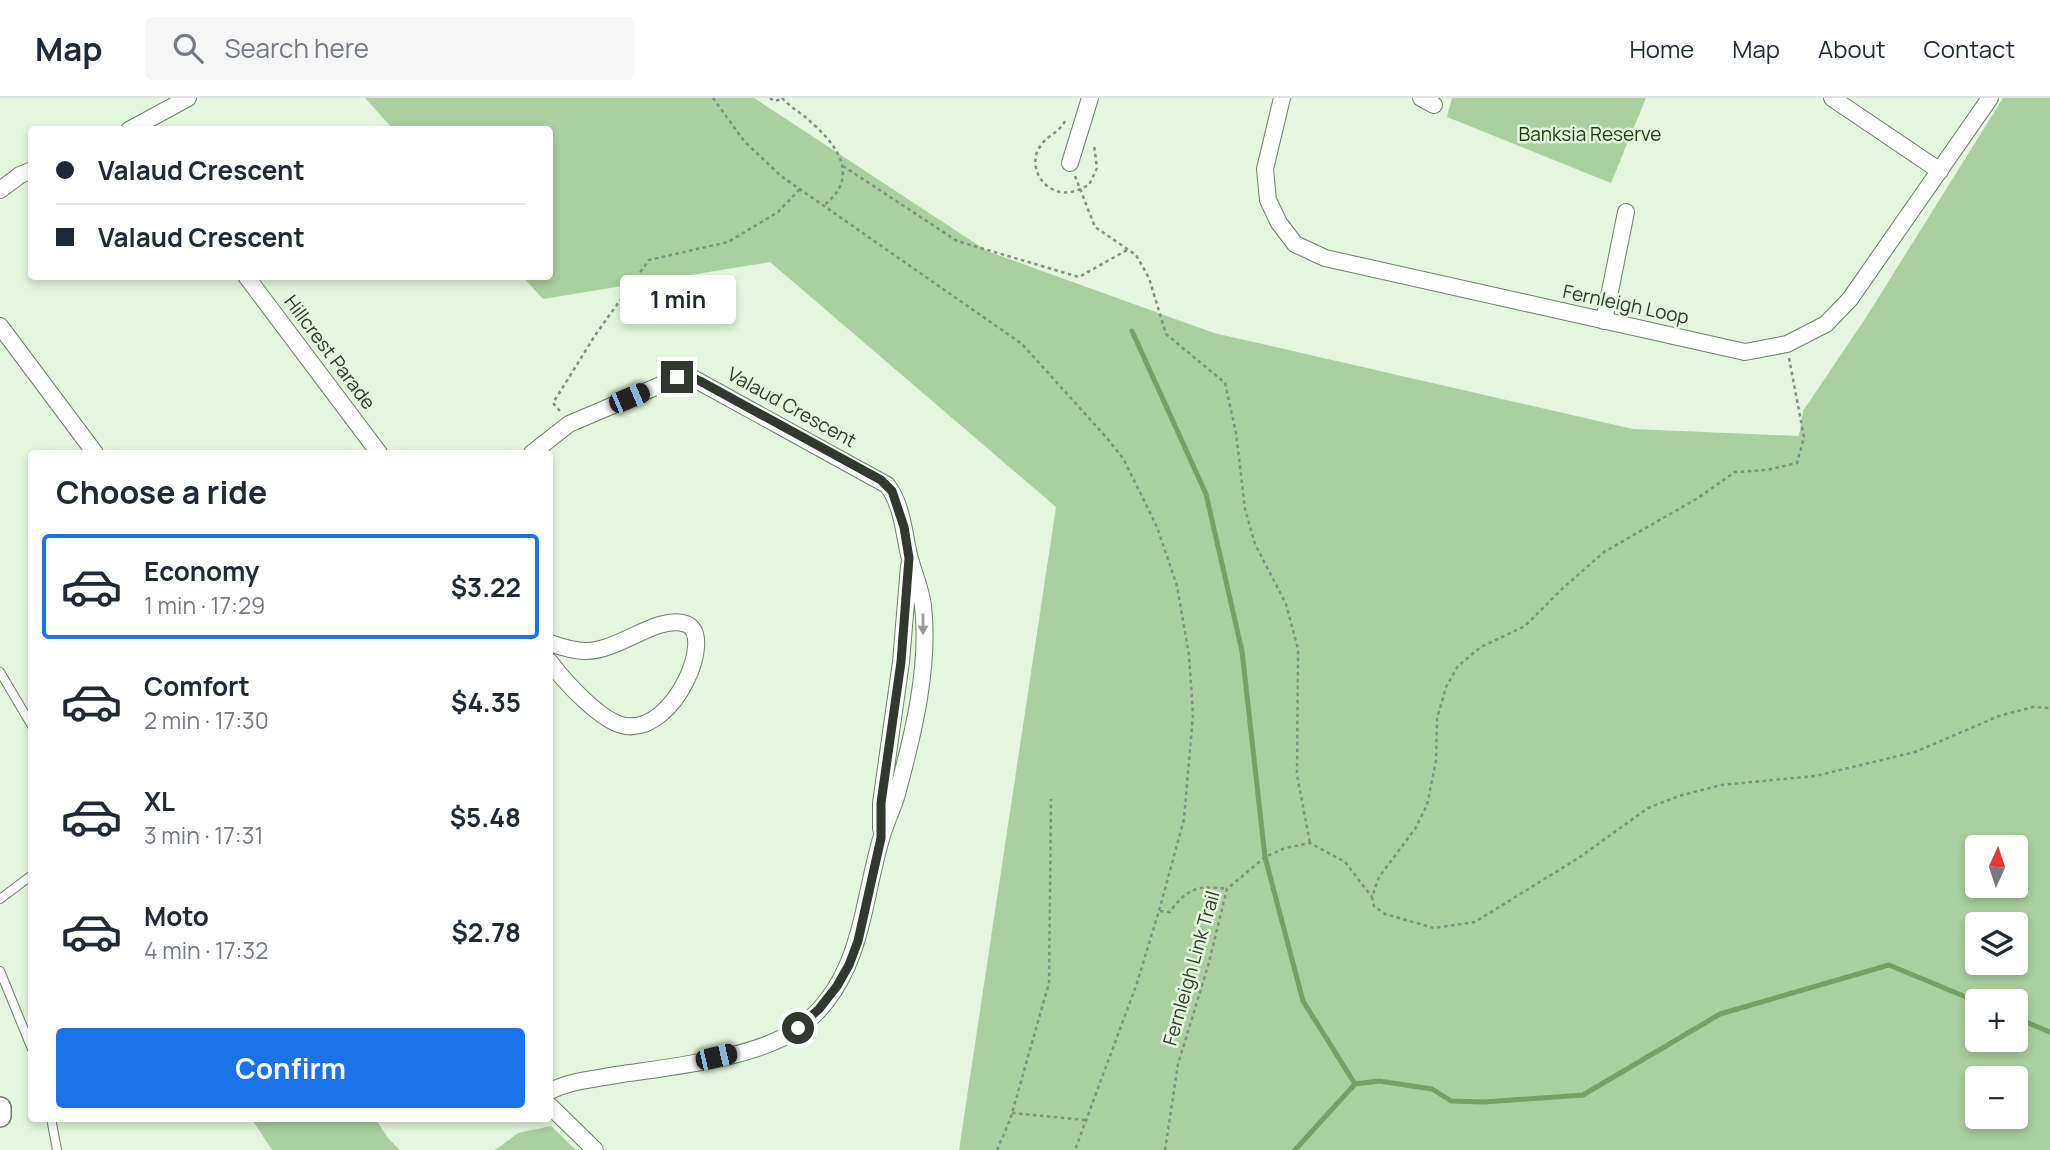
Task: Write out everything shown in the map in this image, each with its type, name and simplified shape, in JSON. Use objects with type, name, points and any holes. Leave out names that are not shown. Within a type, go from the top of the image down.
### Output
[{"type":"main road","points":[[0,1108],[0,1114]]},
{"type":"street","points":[[138,126],[188,98]]},
{"type":"street","points":[[1070,163],[1090,98]]},
{"type":"street","name":"Fernleigh Loop","points":[[1282,98],[1265,169],[1268,200],[1279,223],[1295,244],[1325,258],[1745,352],[1787,344],[1826,324],[1850,299],[1990,98]]},
{"type":"street","points":[[1832,98],[1940,171]]},
{"type":"street","points":[[0,190],[28,172]]},
{"type":"street","points":[[1604,321],[1626,212]]},
{"type":"street","name":"Hillcrest Parade","points":[[249,280],[377,450]]},
{"type":"street","points":[[0,326],[92,450]]},
{"type":"street","name":"Valaud Crescent","points":[[536,450],[569,424],[677,377],[689,376],[881,480],[892,491],[904,527],[909,558],[901,662],[881,803],[881,838],[858,941],[837,986],[819,1009],[798,1028],[769,1044],[694,1063],[573,1082],[553,1090]]},
{"type":"street","points":[[553,644],[573,650],[601,649],[635,637],[654,626],[670,622],[691,626],[696,633],[697,642],[692,664],[671,705],[649,723],[633,727],[609,720],[587,702],[553,665]]},
{"type":"street","points":[[553,1109],[595,1150]]},
{"type":"lane","points":[[0,672],[28,719]]},
{"type":"lane","points":[[0,899],[28,878]]},
{"type":"lane","points":[[0,971],[28,1039]]},
{"type":"lane","points":[[52,1122],[57,1150]]},
{"type":"path","points":[[713,98],[744,141],[781,176],[1022,344],[1107,438],[1135,479],[1157,527],[1177,586],[1189,654],[1193,715],[1184,819],[1159,911],[1122,1028],[1075,1150]]},
{"type":"path","points":[[771,98],[774,101],[782,99],[812,122],[839,153],[843,166],[842,179],[837,192],[823,206]]},
{"type":"path","points":[[1066,117],[1062,127],[1040,146],[1035,166],[1038,176],[1052,190],[1069,193],[1089,185],[1096,174],[1093,137]]},
{"type":"path","points":[[1070,163],[1095,227],[1136,255],[1149,278],[1167,334],[1225,383],[1236,433],[1245,509],[1255,544],[1286,604],[1298,649],[1297,775],[1310,843],[1345,862],[1372,897],[1374,905],[1385,914],[1434,928],[1475,922],[1580,857],[1648,808],[1679,796],[1721,785],[1815,776],[1915,752],[2000,716],[2033,707],[2050,708]]},
{"type":"path","points":[[843,166],[957,240],[1079,277],[1128,249]]},
{"type":"path","points":[[569,424],[553,403],[596,334],[649,260],[728,242],[778,212],[800,189]]},
{"type":"path","points":[[1372,897],[1379,877],[1415,829],[1427,806],[1436,761],[1437,719],[1446,687],[1458,667],[1481,648],[1525,626],[1563,587],[1604,552],[1698,498],[1735,472],[1767,470],[1797,463],[1804,437],[1787,344]]},
{"type":"path","points":[[997,1150],[1012,1113],[1049,983],[1051,799]]},
{"type":"path","name":"Fernleigh Link Trail","points":[[1165,1150],[1178,1064],[1208,966],[1227,889],[1265,857],[1285,848],[1310,843]]},
{"type":"path","points":[[1159,911],[1170,912],[1181,897],[1205,886],[1227,889]]},
{"type":"path","points":[[1012,1113],[1087,1120]]},
{"type":"green space","points":[[365,98],[754,98],[987,251],[1214,333],[1633,429],[1799,436],[1803,411],[1865,319],[2003,98],[2050,98],[2050,1150],[959,1150],[1056,507],[770,262],[543,299],[526,280],[553,280],[553,126],[390,126]]},
{"type":"green space","name":"Banksia Reserve","points":[[1452,98],[1646,98],[1611,183],[1447,117]]},
{"type":"green space","points":[[254,1122],[378,1122],[400,1150],[272,1150]]},
{"type":"green space","points":[[551,1126],[576,1150],[495,1150],[518,1133]]},
{"type":"waterway","points":[[1132,331],[1206,494],[1242,651],[1265,857],[1303,1001],[1355,1084]]},
{"type":"waterway","points":[[1295,1150],[1355,1084],[1379,1081],[1432,1089],[1451,1101],[1484,1102],[1583,1095],[1720,1014],[1889,965],[1965,997]]},
{"type":"waterway","points":[[2028,1023],[2050,1032]]},
{"type":"route","points":[[677,377],[689,376],[700,381],[881,480],[892,491],[904,527],[909,558],[901,662],[881,803],[881,838],[858,941],[849,965],[819,1009],[798,1028]]}]
